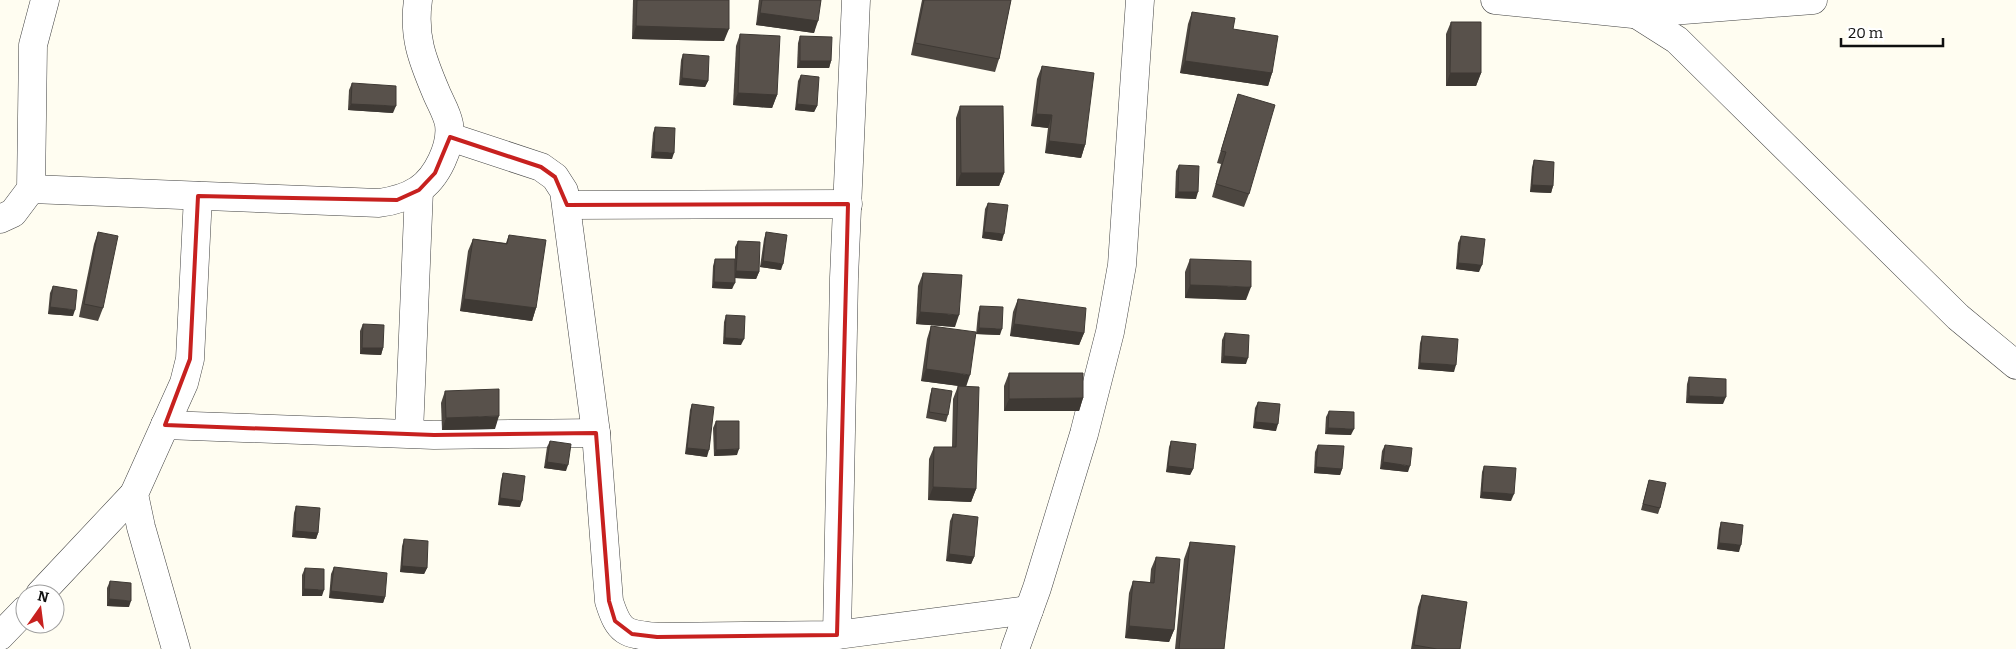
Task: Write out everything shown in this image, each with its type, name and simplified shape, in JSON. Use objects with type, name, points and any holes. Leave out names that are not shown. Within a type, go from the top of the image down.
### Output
[{"type":"street","points":[[0,219],[14,213],[31,189],[33,45],[45,0]]},
{"type":"street","points":[[31,189],[379,203],[397,200],[419,190],[435,173],[450,137],[449,122],[421,58],[417,35],[418,0]]},
{"type":"street","points":[[837,635],[848,204],[856,0]]},
{"type":"street","points":[[1015,649],[1084,434],[1117,295],[1122,265],[1140,0]]},
{"type":"street","points":[[1495,0],[1624,7],[1813,0]]},
{"type":"street","points":[[1624,7],[1677,40],[1952,310],[2005,358],[2016,365]]},
{"type":"street","points":[[450,137],[541,167],[555,177],[564,191],[596,433],[609,601],[615,621],[632,634],[657,637],[837,635],[1029,610]]},
{"type":"street","points":[[409,434],[419,190]]},
{"type":"street","points":[[49,584],[134,494],[184,383],[190,360],[198,196]]},
{"type":"street","points":[[567,205],[848,204]]},
{"type":"street","points":[[165,425],[409,434],[596,433]]},
{"type":"street","points":[[134,494],[141,527],[176,649]]},
{"type":"street","points":[[0,636],[15,620]]},
{"type":"highlighted area","points":[[450,137],[541,167],[555,177],[567,205],[848,204],[837,635],[657,637],[632,634],[615,621],[609,601],[596,433],[434,435],[165,425],[190,359],[198,196],[397,200],[419,190],[435,173]]},
{"type":"building","points":[[637,0],[729,0],[729,29],[636,26]]},
{"type":"building","points":[[762,0],[821,0],[818,21],[760,13]]},
{"type":"building","points":[[924,0],[1011,0],[999,59],[915,43]]},
{"type":"building","points":[[1192,12],[1235,18],[1233,29],[1278,36],[1272,73],[1185,61]]},
{"type":"building","points":[[1451,22],[1481,22],[1481,73],[1450,73]]},
{"type":"building","points":[[740,34],[780,36],[777,95],[738,93]]},
{"type":"building","points":[[800,36],[832,37],[831,61],[800,61]]},
{"type":"building","points":[[683,54],[709,56],[708,81],[682,78]]},
{"type":"building","points":[[1042,66],[1094,73],[1085,145],[1049,141],[1052,115],[1036,114]]},
{"type":"building","points":[[801,75],[819,77],[817,106],[797,104]]},
{"type":"building","points":[[352,83],[396,86],[396,106],[351,104]]},
{"type":"building","points":[[1238,94],[1275,105],[1249,194],[1216,184],[1226,152],[1221,151]]},
{"type":"building","points":[[960,106],[1003,106],[1004,173],[961,173]]},
{"type":"building","points":[[655,127],[675,128],[674,153],[654,152]]},
{"type":"building","points":[[1534,160],[1554,162],[1553,186],[1532,185]]},
{"type":"building","points":[[1179,165],[1199,166],[1198,192],[1178,192]]},
{"type":"building","points":[[988,203],[1008,205],[1004,234],[984,232]]},
{"type":"building","points":[[98,232],[118,236],[103,308],[84,304]]},
{"type":"building","points":[[766,232],[787,235],[783,264],[763,261]]},
{"type":"building","points":[[509,235],[546,240],[536,308],[464,299],[473,239],[507,244]]},
{"type":"building","points":[[1461,236],[1485,239],[1482,265],[1458,263]]},
{"type":"building","points":[[738,241],[760,242],[759,272],[736,271]]},
{"type":"building","points":[[715,259],[735,259],[735,283],[714,282]]},
{"type":"building","points":[[1190,259],[1251,261],[1251,287],[1190,285]]},
{"type":"building","points":[[923,273],[962,275],[959,315],[920,312]]},
{"type":"building","points":[[53,286],[77,290],[75,310],[50,307]]},
{"type":"building","points":[[1018,299],[1086,308],[1084,333],[1014,324]]},
{"type":"building","points":[[980,306],[1003,307],[1002,329],[979,328]]},
{"type":"building","points":[[726,315],[745,316],[744,339],[725,338]]},
{"type":"building","points":[[363,324],[384,325],[383,348],[362,348]]},
{"type":"building","points":[[931,326],[976,332],[970,375],[926,369]]},
{"type":"building","points":[[1225,333],[1249,335],[1248,358],[1224,356]]},
{"type":"building","points":[[1422,336],[1458,339],[1456,365],[1420,363]]},
{"type":"building","points":[[1009,373],[1083,373],[1083,398],[1009,399]]},
{"type":"building","points":[[1689,377],[1726,379],[1726,397],[1689,396]]},
{"type":"building","points":[[958,386],[979,387],[976,489],[933,487],[934,447],[956,447]]},
{"type":"building","points":[[932,388],[952,391],[948,415],[929,412]]},
{"type":"building","points":[[499,389],[499,416],[446,418],[445,391]]},
{"type":"building","points":[[1258,402],[1280,404],[1278,424],[1255,422]]},
{"type":"building","points":[[692,404],[714,407],[709,450],[687,448]]},
{"type":"building","points":[[1329,411],[1354,412],[1354,429],[1328,428]]},
{"type":"building","points":[[716,421],[739,421],[739,449],[716,450]]},
{"type":"building","points":[[550,441],[571,444],[568,465],[547,462]]},
{"type":"building","points":[[1171,441],[1196,444],[1193,469],[1168,466]]},
{"type":"building","points":[[1318,445],[1344,446],[1342,469],[1316,467]]},
{"type":"building","points":[[1385,445],[1412,448],[1410,466],[1383,462]]},
{"type":"building","points":[[1484,466],[1516,468],[1514,494],[1482,492]]},
{"type":"building","points":[[503,473],[525,476],[522,501],[500,498]]},
{"type":"building","points":[[1649,480],[1666,483],[1660,508],[1643,504]]},
{"type":"building","points":[[296,506],[320,508],[318,533],[295,531]]},
{"type":"building","points":[[953,514],[978,517],[974,557],[949,554]]},
{"type":"building","points":[[1721,522],[1743,525],[1741,545],[1719,543]]},
{"type":"building","points":[[404,539],[428,541],[427,568],[402,566]]},
{"type":"building","points":[[1190,542],[1235,546],[1224,649],[1179,649]]},
{"type":"building","points":[[1156,557],[1180,559],[1174,630],[1129,626],[1133,581],[1154,583]]},
{"type":"building","points":[[334,567],[387,573],[385,597],[331,591]]},
{"type":"building","points":[[305,568],[324,569],[324,590],[304,589]]},
{"type":"building","points":[[110,581],[131,583],[131,601],[109,599]]},
{"type":"building","points":[[1422,595],[1467,602],[1460,649],[1437,649],[1414,645]]}]
